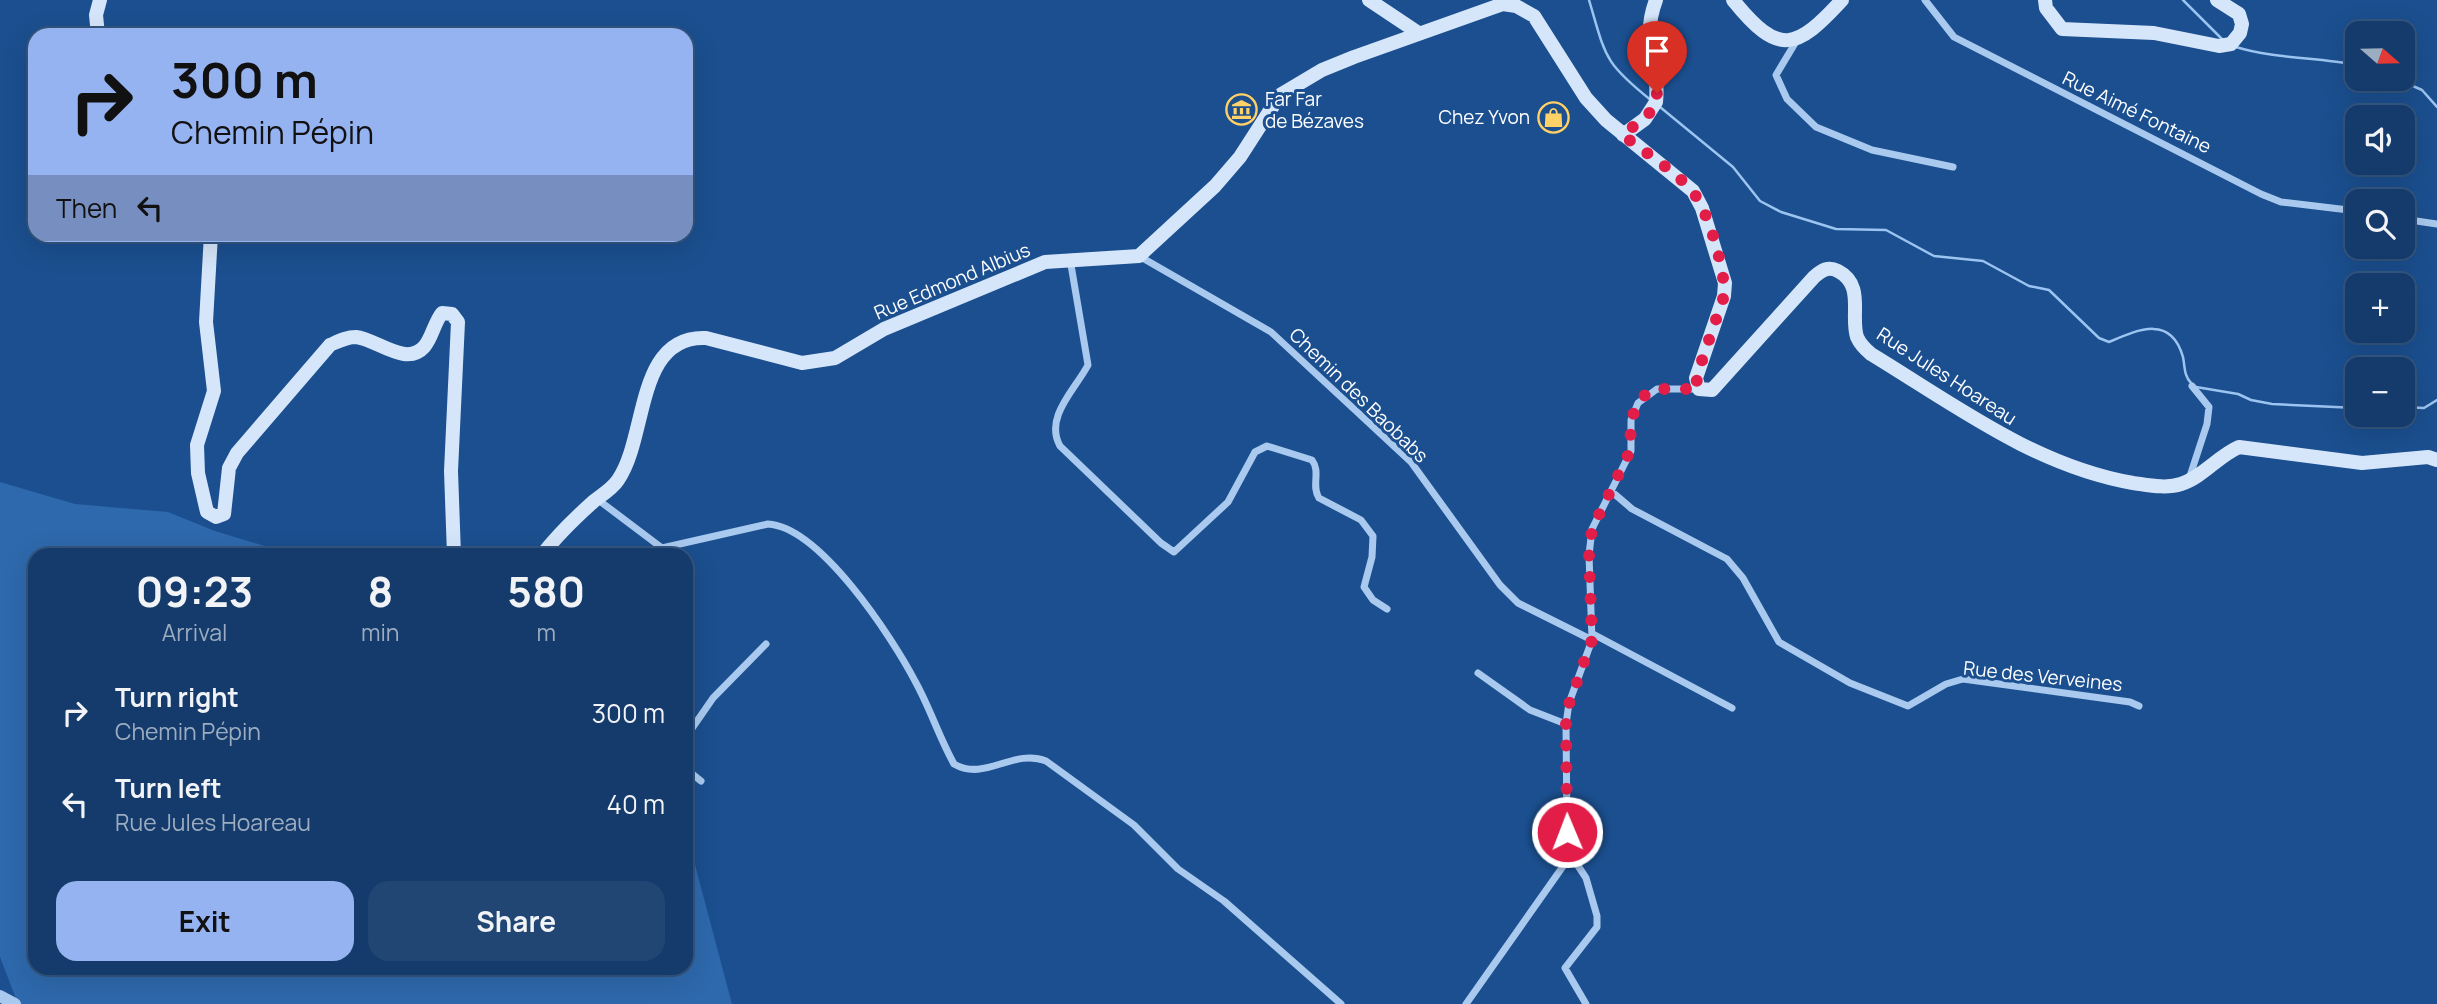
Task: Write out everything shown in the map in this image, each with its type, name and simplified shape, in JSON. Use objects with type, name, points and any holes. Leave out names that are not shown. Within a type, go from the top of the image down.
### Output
[{"type":"main road","points":[[97,28],[96,15],[100,0]]},
{"type":"main road","points":[[1369,0],[1417,33]]},
{"type":"main road","points":[[1628,131],[1653,110],[1657,93],[1648,43],[1650,14],[1656,0]]},
{"type":"main road","points":[[1733,0],[1763,33],[1781,41],[1798,40],[1812,32],[1842,0]]},
{"type":"main road","points":[[2045,0],[2046,8],[2062,29],[2154,33],[2219,46],[2231,44],[2240,33],[2242,24],[2239,14],[2217,0]]},
{"type":"main road","points":[[1139,256],[1208,192],[1240,157],[1280,95],[1322,70],[1417,33],[1503,4],[1525,10],[1541,25],[1586,98],[1628,131],[1693,191],[1702,208],[1725,283],[1724,296],[1696,378],[1699,389]]},
{"type":"main road","points":[[211,242],[206,322],[214,391],[197,444],[198,473],[208,512],[216,517],[224,514],[229,468],[237,453],[330,345],[347,337],[360,337],[400,353],[413,354],[423,348],[442,313],[452,314],[458,322],[451,471],[454,548]]},
{"type":"main road","name":"Rue Edmond Albius","points":[[547,548],[558,534],[618,481],[628,459],[652,377],[673,345],[690,337],[706,338],[802,363],[818,363],[835,358],[884,330],[1045,262],[1139,256]]},
{"type":"main road","name":"Rue Jules Hoareau","points":[[1699,389],[1712,390],[1814,277],[1823,269],[1833,269],[1845,275],[1853,287],[1856,297],[1856,334],[1871,354],[2024,447],[2116,480],[2168,486],[2189,479],[2225,453],[2239,447],[2335,462],[2362,463],[2428,457],[2437,460]]},
{"type":"street","name":"Rue Aimé Fontaine","points":[[1925,0],[1954,37],[2261,194],[2281,202],[2345,210]]},
{"type":"street","points":[[1798,40],[1776,75],[1787,99],[1805,119],[1816,127],[1872,150],[1953,167]]},
{"type":"street","points":[[2415,221],[2437,224]]},
{"type":"street","name":"Chemin des Baobabs","points":[[1139,256],[1271,332],[1411,462],[1500,585],[1518,604],[1592,637],[1732,708]]},
{"type":"street","points":[[1070,259],[1074,301],[1087,365],[1055,417],[1054,436],[1060,446],[1151,534],[1174,552],[1228,502],[1255,452],[1267,446],[1312,460],[1317,466],[1315,492],[1319,498],[1360,520],[1373,536],[1373,557],[1364,587],[1373,600],[1387,609]]},
{"type":"street","points":[[2189,479],[2207,424],[2209,408],[2192,386]]},
{"type":"street","points":[[1586,1004],[1565,968],[1597,927],[1597,916],[1586,878],[1571,855],[1567,832],[1566,724],[1569,704],[1592,637],[1590,542],[1602,505],[1630,451],[1631,420],[1638,403],[1647,393],[1657,389],[1699,389]]},
{"type":"street","name":"Rue des Verveines","points":[[1611,491],[1632,509],[1727,559],[1743,578],[1779,642],[1850,683],[1908,706],[1946,684],[1963,679],[2130,702],[2139,706]]},
{"type":"street","points":[[597,499],[659,548]]},
{"type":"street","points":[[675,548],[768,524],[782,525],[809,542],[832,562],[894,644],[916,682],[954,764],[964,770],[978,771],[1019,758],[1033,756],[1046,761],[1134,825],[1178,869],[1224,901],[1341,1004]]},
{"type":"street","points":[[693,727],[713,698],[766,644]]},
{"type":"street","points":[[1478,673],[1530,710],[1566,724]]},
{"type":"street","points":[[693,775],[701,781]]},
{"type":"street","points":[[1466,1004],[1571,855]]},
{"type":"street","points":[[0,996],[15,1004]]},
{"type":"shaded area","points":[[0,482],[75,504],[168,512],[215,531],[271,548],[28,548],[28,975],[693,975],[693,857],[732,1004],[18,1004],[0,957]]},
{"type":"waterway","points":[[1589,0],[1608,57],[1624,77],[1652,101]]},
{"type":"waterway","points":[[2183,0],[2222,39]]},
{"type":"waterway","points":[[2236,47],[2266,54],[2345,63]]},
{"type":"waterway","points":[[2415,87],[2422,90],[2437,107]]},
{"type":"waterway","points":[[1660,107],[1733,167],[1760,201],[1781,212],[1836,229],[1886,230],[1934,256],[1983,261],[2029,286],[2049,290],[2099,338],[2109,342],[2142,330],[2162,330],[2178,344],[2191,383]]},
{"type":"waterway","points":[[2196,387],[2238,394],[2272,404],[2345,407]]},
{"type":"waterway","points":[[2415,408],[2424,408],[2437,400]]},
{"type":"place","name":"Far Far de Bézaves","points":[[1242,110]]},
{"type":"place","name":"Chez Yvon","points":[[1553,117]]},
{"type":"route","points":[[1567,832],[1566,724],[1569,704],[1592,640],[1589,555],[1592,529],[1602,505],[1621,475],[1630,451],[1631,420],[1638,403],[1647,393],[1657,389],[1699,389],[1696,378],[1724,296],[1725,283],[1714,244],[1702,208],[1693,191],[1623,135],[1653,110],[1657,93]]}]
